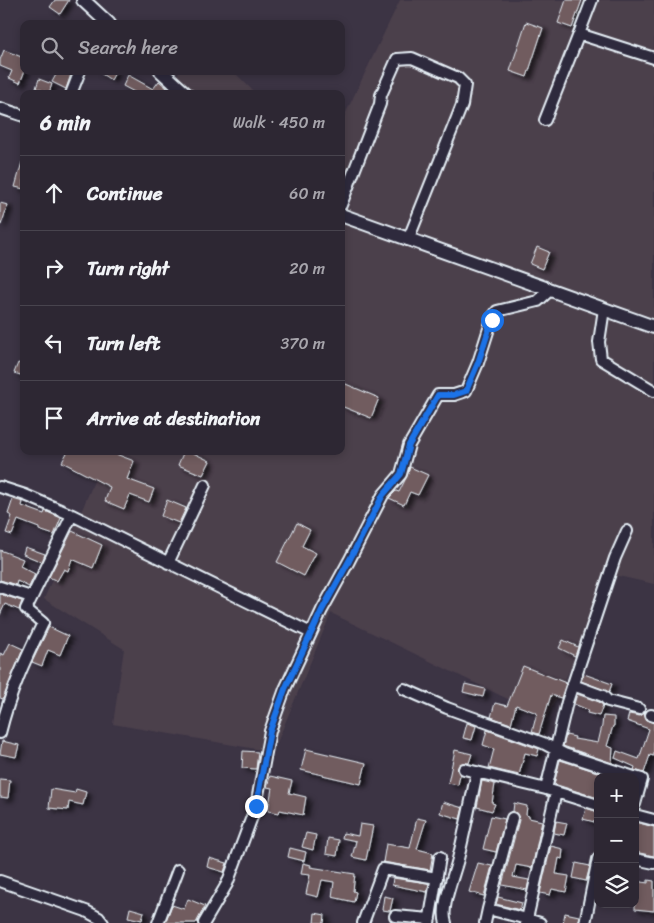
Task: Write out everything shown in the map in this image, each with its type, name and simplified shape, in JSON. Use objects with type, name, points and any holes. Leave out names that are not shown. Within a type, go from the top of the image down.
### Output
[{"type":"street","points":[[83,0],[103,20]]},
{"type":"street","points":[[545,120],[592,0]]},
{"type":"street","points":[[580,34],[654,58]]},
{"type":"street","points":[[345,195],[380,104],[381,95],[397,59],[412,58],[458,78],[465,85],[462,105],[408,240]]},
{"type":"street","points":[[73,90],[78,75]]},
{"type":"street","points":[[165,75],[182,90]]},
{"type":"street","points":[[0,108],[20,115]]},
{"type":"street","points":[[345,216],[654,327]]},
{"type":"street","points":[[204,923],[227,884],[256,806],[270,731],[285,689],[311,633],[383,495],[401,474],[409,445],[438,395],[454,395],[466,391],[478,363],[492,320],[498,311],[538,301],[550,290]]},
{"type":"street","points":[[604,309],[599,342],[601,359],[654,391]]},
{"type":"street","points":[[168,563],[205,485]]},
{"type":"street","points":[[0,487],[25,495],[72,515],[311,633]]},
{"type":"street","points":[[0,733],[6,708],[19,672],[43,622],[26,609],[72,515]]},
{"type":"street","points":[[526,921],[551,791],[556,750],[567,702],[615,558],[627,531]]},
{"type":"street","points":[[0,587],[32,597]]},
{"type":"street","points":[[573,685],[603,696],[608,700],[639,709]]},
{"type":"street","points":[[404,689],[447,708],[543,743],[564,754],[623,773]]},
{"type":"street","points":[[464,769],[594,804]]},
{"type":"street","points":[[446,923],[444,920],[446,905],[477,772]]},
{"type":"street","points":[[639,778],[642,779],[639,790]]},
{"type":"street","points":[[639,816],[654,820]]},
{"type":"street","points":[[485,923],[512,818]]},
{"type":"street","points":[[395,916],[430,921],[440,857]]},
{"type":"street","points":[[639,860],[654,863]]},
{"type":"street","points":[[586,923],[597,863]]},
{"type":"street","points":[[363,923],[383,869],[437,878]]},
{"type":"street","points":[[158,923],[178,870]]},
{"type":"street","points":[[0,881],[86,911],[99,918],[103,923]]},
{"type":"street","points":[[488,909],[526,921],[540,923]]},
{"type":"shaded area","points":[[400,0],[654,0],[654,584],[614,575],[547,718],[331,613],[273,752],[113,724],[124,649],[44,599],[105,455],[345,455],[345,115]]},
{"type":"shaded area","points":[[177,75],[237,75],[252,90],[172,90]]},
{"type":"building","points":[[55,0],[69,0],[60,14],[50,7]]},
{"type":"building","points":[[566,0],[582,0],[572,28],[558,23]]},
{"type":"building","points":[[526,22],[543,28],[527,77],[510,71]]},
{"type":"building","points":[[4,50],[20,56],[20,75],[23,75],[20,83],[9,78],[12,71],[0,66]]},
{"type":"building","points":[[56,75],[71,75],[66,89],[52,82]]},
{"type":"building","points":[[103,75],[114,75],[111,80]]},
{"type":"building","points":[[128,75],[153,89],[159,81],[167,88],[166,90],[130,90],[123,86]]},
{"type":"building","points":[[39,79],[52,84],[50,90],[36,88]]},
{"type":"building","points":[[20,169],[20,188],[15,187]]},
{"type":"building","points":[[0,203],[8,205],[1,225],[0,225]]},
{"type":"building","points":[[537,247],[549,252],[542,269],[530,264]]},
{"type":"building","points":[[18,363],[20,364],[20,375],[14,373]]},
{"type":"building","points":[[345,384],[379,398],[371,418],[345,408]]},
{"type":"building","points":[[66,455],[118,455],[134,461],[127,479],[154,489],[149,502],[130,495],[124,509],[105,501],[110,487],[62,462]]},
{"type":"building","points":[[182,455],[197,455],[210,461],[203,475],[178,465]]},
{"type":"building","points":[[410,467],[428,475],[418,495],[410,492],[404,505],[389,498],[396,491],[399,492]]},
{"type":"building","points":[[13,499],[23,502],[22,506],[44,514],[45,511],[61,518],[54,535],[18,520],[12,535],[6,533],[12,516],[8,514]]},
{"type":"building","points":[[167,500],[186,508],[179,523],[161,516]]},
{"type":"building","points":[[297,523],[310,530],[302,546],[316,553],[304,576],[277,562]]},
{"type":"building","points":[[72,531],[102,545],[93,568],[72,559],[68,571],[64,569],[57,581],[49,577]]},
{"type":"building","points":[[25,547],[45,554],[42,562],[23,554]]},
{"type":"building","points":[[0,550],[23,559],[20,566],[35,574],[29,587],[17,581],[16,585],[0,580]]},
{"type":"building","points":[[0,594],[22,601],[19,610],[5,604],[0,615]]},
{"type":"building","points":[[49,627],[68,636],[60,655],[48,650],[42,666],[32,662]]},
{"type":"building","points":[[563,640],[578,647],[575,656],[559,648]]},
{"type":"building","points":[[10,643],[23,649],[3,699],[0,698],[0,653],[4,655]]},
{"type":"building","points":[[523,666],[566,683],[561,698],[551,695],[539,734],[532,732],[537,713],[516,705],[511,724],[491,717],[495,703],[507,706]]},
{"type":"building","points":[[584,674],[612,684],[609,692],[581,681]]},
{"type":"building","points":[[465,684],[485,689],[483,697],[463,692]]},
{"type":"building","points":[[577,694],[603,705],[599,716],[587,713],[588,710],[574,704]]},
{"type":"building","points":[[645,713],[646,720],[654,723],[654,756],[650,755],[644,773],[634,770],[635,767],[615,758],[617,751],[639,759],[649,729],[627,721],[629,714],[640,716]]},
{"type":"building","points":[[603,716],[614,717],[614,726],[607,746],[613,748],[612,763],[563,746],[566,735],[575,737],[574,739],[598,743]]},
{"type":"building","points":[[467,723],[476,726],[472,740],[463,738]]},
{"type":"building","points":[[487,730],[539,749],[537,756],[525,753],[519,775],[489,768],[494,749],[483,745]]},
{"type":"building","points":[[2,741],[19,745],[16,757],[0,754]]},
{"type":"building","points":[[306,749],[366,763],[361,784],[301,770]]},
{"type":"building","points":[[455,750],[472,754],[469,763],[462,763],[458,767],[460,775],[458,785],[448,783]]},
{"type":"building","points":[[243,751],[258,752],[256,769],[242,768]]},
{"type":"building","points":[[560,760],[601,773],[594,773],[594,797],[554,784]]},
{"type":"building","points":[[270,776],[292,781],[289,793],[306,797],[303,815],[280,810],[279,813],[268,811],[272,788],[267,787]]},
{"type":"building","points":[[0,779],[10,780],[8,798],[0,797]]},
{"type":"building","points":[[482,781],[495,784],[492,803],[495,804],[492,811],[477,807]]},
{"type":"building","points":[[51,789],[75,793],[76,789],[86,792],[83,805],[69,802],[68,810],[49,808]]},
{"type":"building","points":[[443,802],[463,808],[460,819],[440,813]]},
{"type":"building","points":[[514,803],[527,806],[526,815],[529,818],[542,821],[532,868],[516,865],[513,877],[529,880],[527,890],[502,885],[519,820],[517,814],[513,811]]},
{"type":"building","points":[[586,808],[594,811],[594,822],[583,819]]},
{"type":"building","points":[[491,816],[505,819],[496,852],[483,849]]},
{"type":"building","points":[[417,818],[426,820],[417,849],[433,853],[430,870],[383,862],[386,844],[410,848]]},
{"type":"building","points":[[556,821],[567,823],[564,835],[554,833]]},
{"type":"building","points":[[639,823],[654,827],[654,856],[639,853]]},
{"type":"building","points":[[360,824],[373,826],[366,860],[352,857],[356,841],[342,838],[343,833],[358,836]]},
{"type":"building","points":[[306,833],[316,835],[313,850],[302,847]]},
{"type":"building","points":[[328,838],[339,840],[337,856],[326,854]]},
{"type":"building","points":[[551,846],[563,849],[562,859],[559,858],[556,874],[569,876],[566,892],[552,889],[550,895],[540,893]]},
{"type":"building","points":[[290,848],[306,852],[304,861],[288,857]]},
{"type":"building","points":[[209,858],[227,863],[224,872],[207,867]]},
{"type":"building","points":[[303,863],[311,865],[310,867],[355,874],[353,891],[356,892],[354,902],[332,897],[334,882],[322,880],[318,897],[306,894],[310,875],[301,874]]},
{"type":"building","points":[[478,863],[492,866],[484,896],[469,892]]},
{"type":"building","points":[[576,863],[590,866],[586,881],[573,878]]},
{"type":"building","points":[[393,878],[427,883],[429,884],[427,892],[392,885]]},
{"type":"building","points":[[648,880],[654,881],[654,911],[635,909],[639,908],[639,882],[648,883]]},
{"type":"building","points":[[384,896],[393,898],[390,911],[382,910]]},
{"type":"building","points":[[498,897],[522,903],[520,910],[496,904]]},
{"type":"building","points":[[188,899],[205,906],[196,923],[165,923],[172,905],[184,909]]},
{"type":"building","points":[[130,908],[144,912],[142,920],[128,917]]},
{"type":"building","points":[[315,913],[325,915],[324,923],[314,923]]},
{"type":"building","points":[[565,913],[579,916],[577,923],[563,923]]},
{"type":"route","points":[[256,806],[270,731],[285,689],[322,610],[383,495],[401,474],[409,445],[438,395],[454,395],[466,391],[478,363],[492,320]]}]
